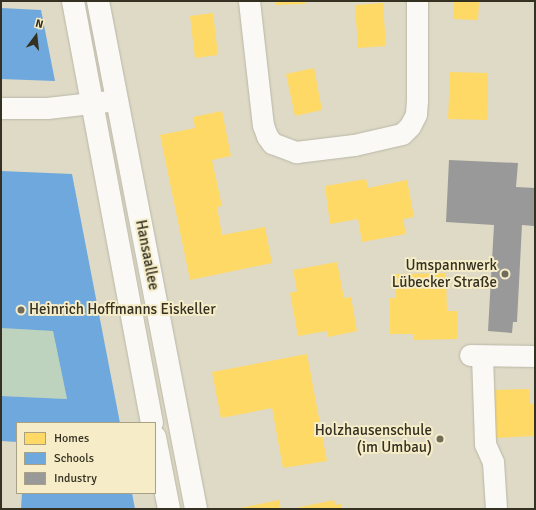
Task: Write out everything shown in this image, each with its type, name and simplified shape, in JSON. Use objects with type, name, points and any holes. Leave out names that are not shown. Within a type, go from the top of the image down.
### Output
[{"type":"main road","name":"Hansaallee","points":[[73,1],[152,422]]},
{"type":"main road","name":"Hansaallee","points":[[98,1],[196,509]]},
{"type":"main road","points":[[156,442],[169,509]]},
{"type":"street","points":[[249,1],[263,125],[267,136],[272,143],[296,152],[354,145],[402,134],[410,126],[416,114],[417,100],[417,1]]},
{"type":"street","points":[[1,108],[47,108],[117,100]]},
{"type":"street","points":[[496,509],[493,462],[484,444],[476,355],[535,356]]},
{"type":"green space","points":[[2,328],[53,331],[67,399],[1,396]]},
{"type":"building: Homes","points":[[276,1],[305,1],[305,4],[276,5]]},
{"type":"building: Homes","points":[[454,1],[479,1],[478,20],[453,19]]},
{"type":"building: Homes","points":[[383,3],[386,46],[358,48],[355,5]]},
{"type":"building: Homes","points":[[213,13],[218,55],[195,58],[190,16]]},
{"type":"building: Homes","points":[[314,68],[322,110],[295,116],[286,74]]},
{"type":"building: Homes","points":[[450,72],[488,73],[487,120],[448,119]]},
{"type":"building: Homes","points":[[222,111],[231,156],[212,160],[222,206],[217,207],[222,235],[265,227],[272,263],[190,280],[160,135],[195,128],[193,117]]},
{"type":"building: Homes","points":[[366,179],[368,188],[407,180],[414,217],[403,219],[406,234],[362,242],[358,219],[330,224],[325,186]]},
{"type":"building: Homes","points":[[337,262],[344,298],[351,297],[357,331],[328,337],[327,331],[298,336],[290,293],[297,291],[293,270]]},
{"type":"building: Homes","points":[[446,273],[447,311],[457,311],[457,339],[414,340],[414,334],[390,334],[390,298],[396,298],[396,274]]},
{"type":"building: Homes","points":[[307,354],[327,461],[283,468],[272,408],[221,418],[212,372]]},
{"type":"building: Homes","points":[[529,389],[529,404],[535,403],[535,436],[495,438],[493,390]]},
{"type":"building: Homes","points":[[279,500],[281,509],[240,509],[240,508]]},
{"type":"building: Homes","points":[[334,500],[335,505],[341,504],[342,509],[291,509]]},
{"type":"building: Schools","points":[[1,8],[41,10],[55,81],[1,79]]},
{"type":"building: Schools","points":[[1,171],[72,174],[120,422],[16,422],[16,442],[1,441],[1,396],[67,399],[53,331],[1,328]]},
{"type":"building: Schools","points":[[22,494],[132,494],[135,509],[21,509]]},
{"type":"building: Industry","name":"Umspannwerk Lübecker Straße","points":[[449,160],[518,163],[516,187],[535,188],[534,226],[522,225],[517,322],[513,322],[512,333],[488,331],[494,225],[446,222]]},
{"type":"place","name":"Umspannwerk Lübecker Straße","points":[[505,274]]},
{"type":"place","name":"Heinrich Hoffmanns Eiskeller","points":[[21,310]]},
{"type":"place","name":"Holzhausenschule (im Umbau)","points":[[440,439]]}]
